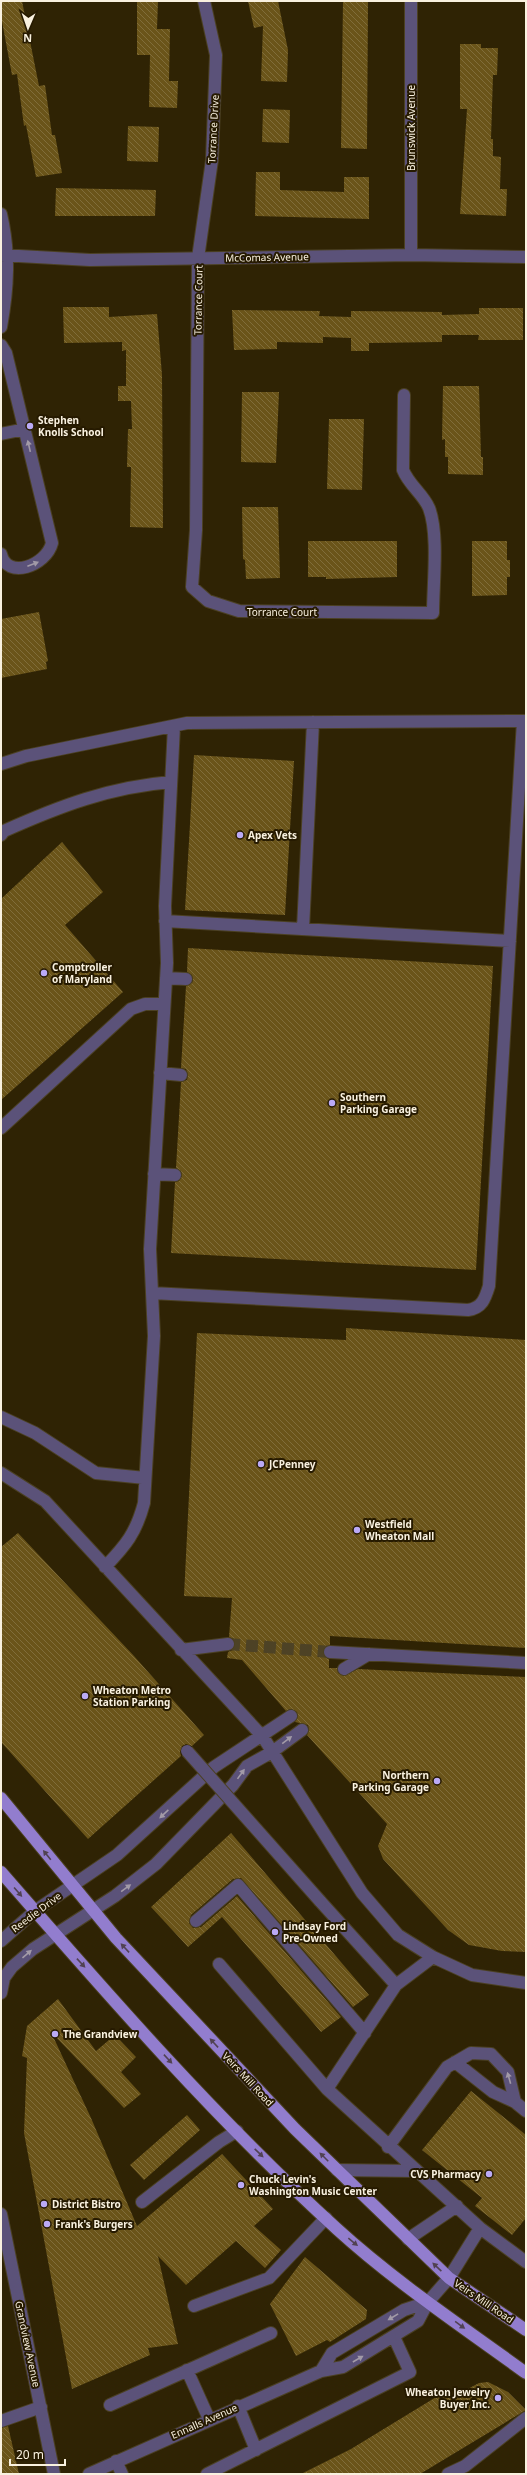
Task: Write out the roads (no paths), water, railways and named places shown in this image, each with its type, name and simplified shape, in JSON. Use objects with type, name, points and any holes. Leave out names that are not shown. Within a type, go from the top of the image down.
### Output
[{"type":"main road","name":"Veirs Mill Road","points":[[1,1798],[94,1909],[116,1938],[199,2028],[337,2170],[449,2278],[526,2330]]},
{"type":"main road","points":[[1,1872],[168,2060],[326,2218],[428,2302],[526,2373]]},
{"type":"street","name":"Torrance Drive","points":[[198,258],[212,160],[216,55],[204,1]]},
{"type":"street","name":"Brunswick Avenue","points":[[411,1],[411,256]]},
{"type":"street","points":[[1,214],[8,285],[1,327]]},
{"type":"street","name":"McComas Avenue","points":[[5,255],[90,260],[411,256],[526,257]]},
{"type":"street","name":"Torrance Court","points":[[198,258],[196,530],[192,587],[208,601],[239,611],[433,613],[434,522],[428,506],[406,478],[403,470],[404,395]]},
{"type":"street","points":[[1,345],[6,353],[52,543],[49,552],[41,561],[29,567],[16,568],[7,564],[1,554]]},
{"type":"street","points":[[1,434],[25,429]]},
{"type":"street","points":[[1,764],[26,756],[187,723],[524,721],[489,1286],[484,1301],[476,1309],[468,1310],[152,1293]]},
{"type":"street","points":[[303,929],[313,722]]},
{"type":"street","points":[[105,1567],[128,1544],[138,1526],[144,1503],[154,1336],[150,1248],[166,978],[165,921],[174,726]]},
{"type":"street","points":[[2,833],[56,808],[135,785],[171,782]]},
{"type":"street","points":[[165,921],[510,941]]},
{"type":"street","points":[[166,978],[186,979]]},
{"type":"street","points":[[1,1128],[131,1009],[145,1004],[164,1004]]},
{"type":"street","points":[[160,1074],[181,1075]]},
{"type":"street","points":[[154,1174],[175,1175]]},
{"type":"street","points":[[1,1417],[34,1433],[96,1473],[145,1478]]},
{"type":"street","points":[[1,1473],[45,1502],[263,1737],[362,1893],[398,1935],[433,1957],[472,1975],[526,1983]]},
{"type":"street","points":[[181,1650],[228,1644]]},
{"type":"street","points":[[330,1652],[526,1663]]},
{"type":"street","points":[[344,1669],[369,1654]]},
{"type":"street","name":"Reedie Drive","points":[[1,1941],[35,1911],[117,1855],[214,1767],[263,1737],[291,1716]]},
{"type":"street","points":[[1,1993],[4,1978],[12,1967],[55,1934],[115,1896],[156,1864],[233,1786],[247,1766],[272,1752],[302,1730]]},
{"type":"street","points":[[187,1751],[396,1986]]},
{"type":"street","points":[[196,1921],[238,1885],[365,2033]]},
{"type":"street","points":[[327,2089],[396,1986],[433,1957]]},
{"type":"street","points":[[219,1964],[327,2089],[388,2147],[457,2206],[480,2228],[526,2262]]},
{"type":"street","points":[[388,2147],[451,2065],[471,2054],[491,2054],[508,2072],[515,2102]]},
{"type":"street","points":[[451,2065],[493,2092],[515,2102],[526,2111]]},
{"type":"street","points":[[142,2202],[218,2142],[237,2130]]},
{"type":"street","points":[[337,2170],[416,2171]]},
{"type":"street","points":[[408,2239],[457,2206]]},
{"type":"street","name":"Grandview Avenue","points":[[1,2214],[3,2233],[54,2474]]},
{"type":"street","points":[[194,2306],[269,2278],[326,2218]]},
{"type":"street","name":"Ennalls Avenue","points":[[89,2474],[238,2406],[321,2371],[343,2367],[394,2337],[418,2321],[428,2302],[449,2278],[480,2228]]},
{"type":"street","points":[[321,2371],[332,2353],[404,2310],[428,2302]]},
{"type":"street","points":[[110,2405],[271,2333]]},
{"type":"street","points":[[207,2474],[410,2372],[394,2337]]},
{"type":"street","points":[[187,2370],[209,2419]]},
{"type":"street","points":[[238,2406],[256,2450]]},
{"type":"street","points":[[1,2421],[41,2407]]},
{"type":"street","points":[[448,2474],[464,2466],[526,2418]]},
{"type":"street","points":[[116,2461],[122,2474]]},
{"type":"tunnel","points":[[228,1644],[330,1652]]},
{"type":"place","name":"Stephen Knolls School","points":[[30,426]]},
{"type":"place","name":"Apex Vets","points":[[240,835]]},
{"type":"place","name":"Comptroller of Maryland","points":[[44,973]]},
{"type":"place","name":"Southern Parking Garage","points":[[332,1103]]},
{"type":"place","name":"JCPenney","points":[[261,1464]]},
{"type":"place","name":"Westfield Wheaton Mall","points":[[357,1530]]},
{"type":"place","name":"Wheaton Metro Station Parking","points":[[85,1696]]},
{"type":"place","name":"Northern Parking Garage","points":[[437,1781]]},
{"type":"place","name":"Lindsay Ford Pre-Owned","points":[[275,1932]]},
{"type":"place","name":"The Grandview","points":[[55,2034]]},
{"type":"place","name":"CVS Pharmacy","points":[[489,2174]]},
{"type":"place","name":"Chuck Levin's Washington Music Center","points":[[241,2185]]},
{"type":"place","name":"District Bistro","points":[[44,2204]]},
{"type":"place","name":"Frank's Burgers","points":[[47,2224]]},
{"type":"place","name":"Wheaton Jewelry Buyer Inc.","points":[[498,2398]]}]
